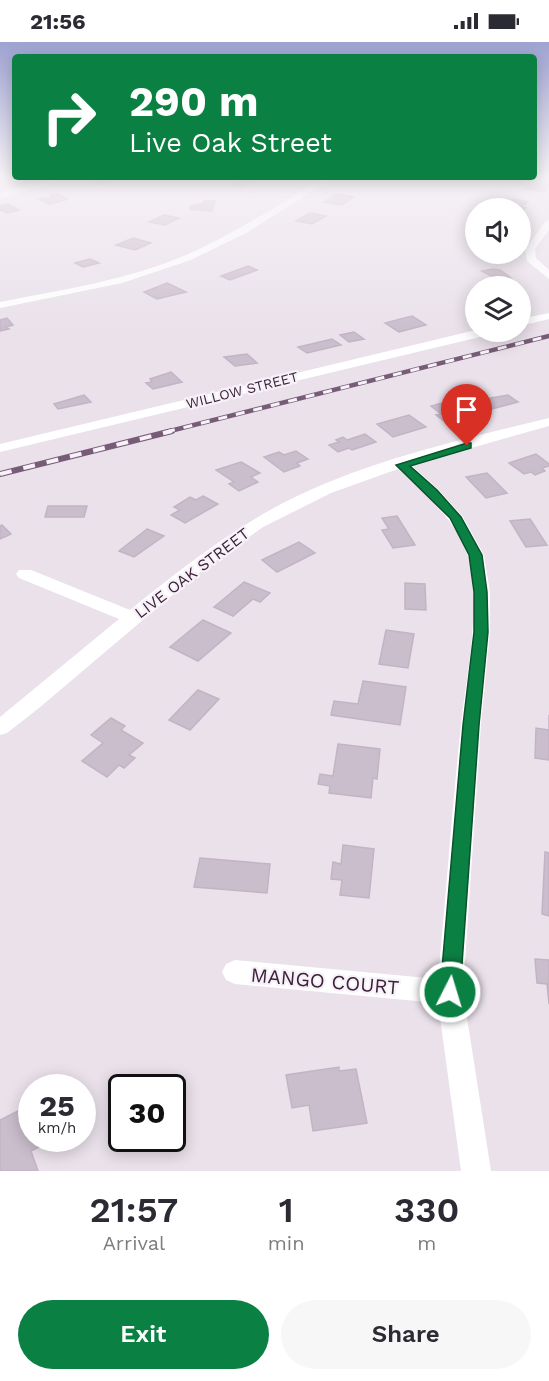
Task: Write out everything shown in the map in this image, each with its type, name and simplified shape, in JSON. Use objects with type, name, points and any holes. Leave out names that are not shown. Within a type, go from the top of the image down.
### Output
[{"type":"street","points":[[0,305],[93,287],[135,276],[186,258],[247,228]]},
{"type":"street","points":[[546,228],[530,249],[531,259],[549,276]]},
{"type":"street","points":[[531,320],[549,316]]},
{"type":"street","name":"WILLOW STREET","points":[[0,448],[465,337]]},
{"type":"street","name":"LIVE OAK STREET","points":[[0,728],[52,689],[132,618],[209,557],[258,524],[298,502],[342,484],[549,422]]},
{"type":"street","points":[[402,465],[433,492],[455,517],[476,555],[481,592],[481,632],[471,725],[450,992],[476,1171]]},
{"type":"street","points":[[25,574],[132,618]]},
{"type":"street","name":"MANGO COURT","points":[[235,972],[450,992]]},
{"type":"building","points":[[133,238],[151,243],[135,250],[116,245]]},
{"type":"building","points":[[90,259],[99,263],[83,267],[75,263]]},
{"type":"building","points":[[248,266],[257,270],[230,280],[221,276]]},
{"type":"building","points":[[500,270],[508,276],[491,276],[482,271]]},
{"type":"building","points":[[167,283],[186,292],[157,299],[144,292]]},
{"type":"building","points":[[412,316],[426,325],[399,332],[385,323]]},
{"type":"building","points":[[7,318],[13,325],[6,327],[9,329],[0,331],[0,320]]},
{"type":"building","points":[[354,332],[364,339],[349,342],[340,335]]},
{"type":"building","points":[[332,339],[341,345],[307,353],[298,347]]},
{"type":"building","points":[[247,354],[257,363],[235,366],[224,357]]},
{"type":"building","points":[[171,372],[182,382],[153,389],[146,383],[152,382],[150,379]]},
{"type":"building","points":[[84,395],[91,402],[58,409],[54,404]]},
{"type":"building","points":[[508,395],[518,402],[484,411],[474,405],[483,402],[479,400]]},
{"type":"building","points":[[453,400],[474,415],[445,422],[436,415],[441,414],[431,406]]},
{"type":"building","points":[[409,415],[426,427],[393,437],[377,424]]},
{"type":"building","points":[[365,434],[376,442],[338,452],[329,445],[339,442],[336,440],[343,437],[347,440]]},
{"type":"building","points":[[296,451],[308,459],[297,463],[300,466],[284,472],[264,457],[279,452],[284,455]]},
{"type":"building","points":[[536,454],[549,466],[542,468],[545,471],[535,475],[531,472],[524,474],[509,463]]},
{"type":"building","points":[[241,462],[260,473],[251,477],[258,482],[239,491],[229,484],[234,482],[216,470]]},
{"type":"building","points":[[487,473],[507,493],[486,498],[466,477]]},
{"type":"building","points":[[203,496],[218,504],[185,523],[171,515],[180,510],[174,507],[190,497],[196,500]]},
{"type":"building","points":[[48,506],[87,506],[84,517],[45,517]]},
{"type":"building","points":[[397,516],[415,545],[393,548],[382,530],[389,529],[382,518]]},
{"type":"building","points":[[530,519],[547,545],[526,547],[510,521]]},
{"type":"building","points":[[2,525],[11,534],[0,539],[0,526]]},
{"type":"building","points":[[147,529],[164,536],[134,557],[119,551]]},
{"type":"building","points":[[299,542],[315,553],[277,572],[262,560]]},
{"type":"building","points":[[244,582],[270,593],[260,602],[253,599],[233,616],[214,607]]},
{"type":"building","points":[[405,583],[425,584],[426,610],[405,609]]},
{"type":"building","points":[[203,620],[231,633],[198,661],[170,647]]},
{"type":"building","points":[[386,630],[414,634],[408,668],[379,664]]},
{"type":"building","points":[[363,681],[406,687],[400,725],[331,715],[334,701],[358,704]]},
{"type":"building","points":[[198,690],[219,699],[190,730],[169,720]]},
{"type":"building","points":[[111,718],[125,726],[121,730],[143,743],[129,755],[135,758],[124,768],[119,765],[107,777],[82,761],[103,743],[91,735]]},
{"type":"building","points":[[536,728],[549,730],[549,760],[535,758]]},
{"type":"building","points":[[338,744],[380,749],[377,779],[373,778],[371,798],[329,793],[330,786],[318,784],[320,774],[333,776]]},
{"type":"building","points":[[343,845],[374,849],[369,898],[340,895],[342,880],[331,879],[333,862],[341,864]]},
{"type":"building","points":[[545,852],[549,853],[549,916],[542,914]]},
{"type":"building","points":[[200,858],[270,864],[267,893],[194,887]]},
{"type":"building","points":[[535,959],[549,960],[549,1004],[547,984],[537,983]]},
{"type":"building","points":[[339,1067],[339,1071],[356,1069],[367,1123],[313,1131],[309,1105],[292,1108],[286,1075]]},
{"type":"building","points":[[18,1111],[18,1152],[31,1152],[38,1171],[0,1171],[0,1120]]},
{"type":"railway","points":[[166,432],[549,336]]},
{"type":"railway","points":[[0,474],[172,431]]},
{"type":"route","points":[[450,992],[471,725],[481,632],[481,592],[476,555],[455,517],[433,492],[402,465],[467,446]]}]
